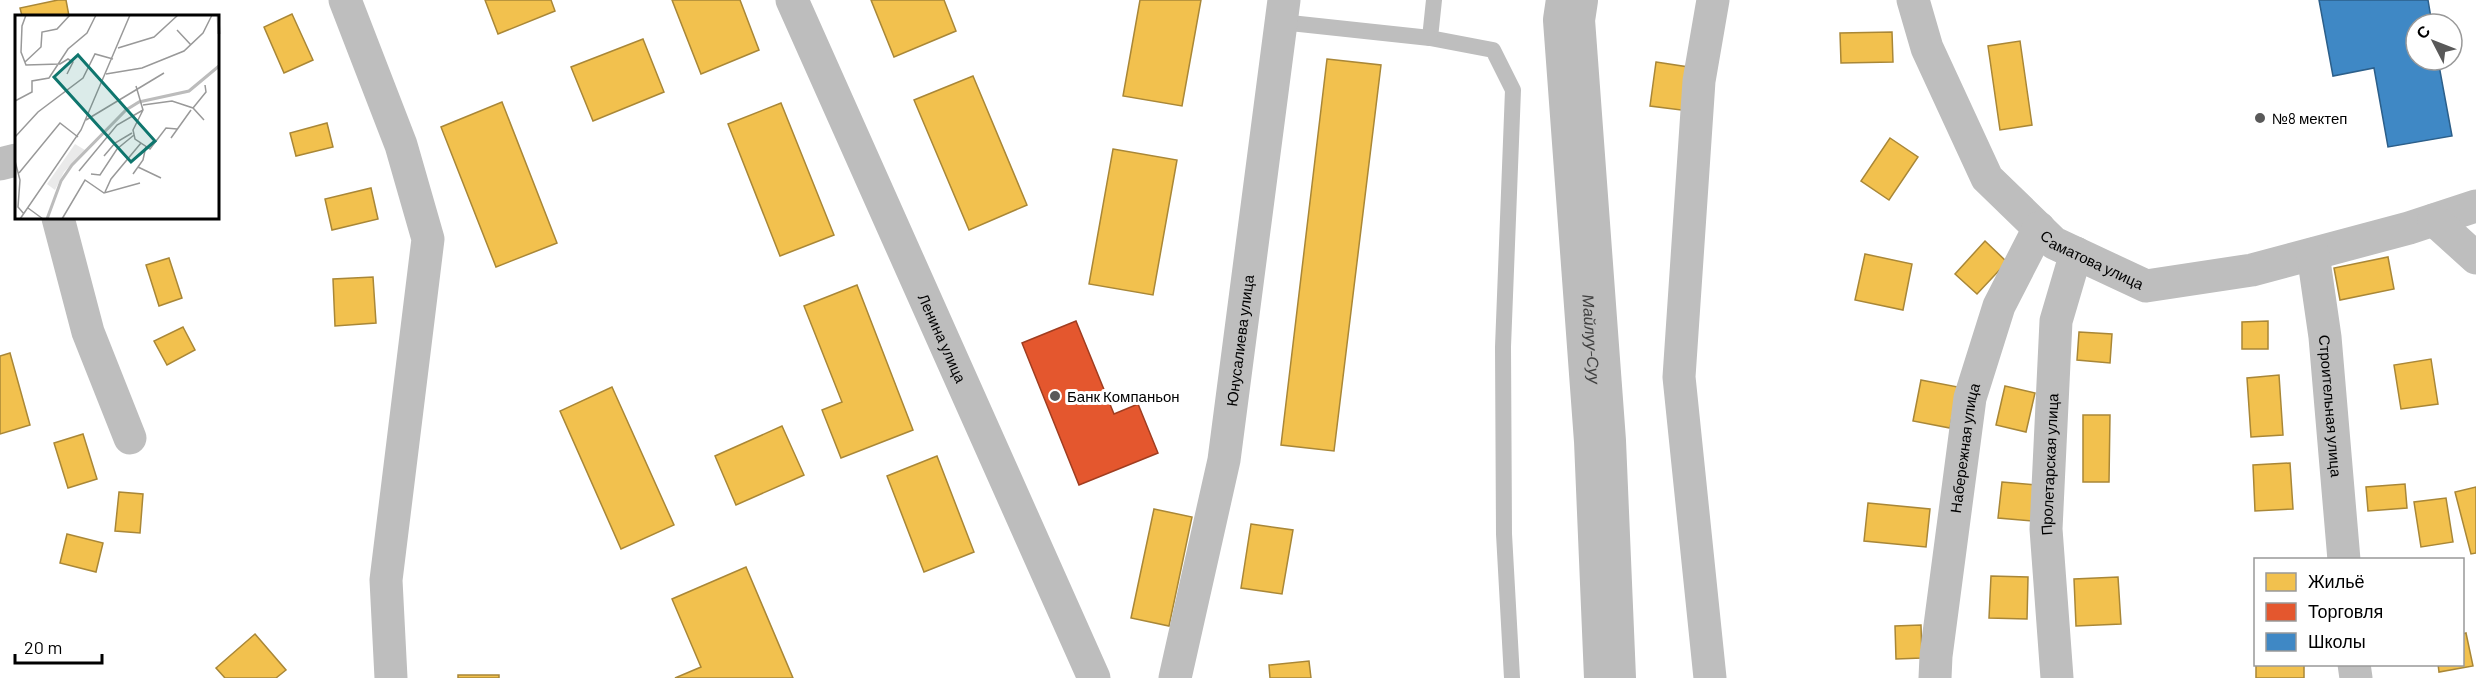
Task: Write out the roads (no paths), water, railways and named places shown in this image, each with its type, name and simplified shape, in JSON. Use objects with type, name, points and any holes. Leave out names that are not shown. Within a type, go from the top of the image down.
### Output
[{"type":"main road","name":"Ленина улица","points":[[792,0],[1094,678]]},
{"type":"street","points":[[345,0],[401,145],[428,239],[386,580],[391,678]]},
{"type":"street","points":[[1710,678],[1679,376],[1700,81],[1713,0]]},
{"type":"street","name":"Саматова улица","points":[[1913,0],[1927,48],[1987,178],[2054,243],[2146,286],[2252,270],[2434,220],[2476,206]]},
{"type":"street","name":"Юнусалиева улица","points":[[1174,678],[1224,460],[1283,11]]},
{"type":"street","points":[[0,164],[15,160]]},
{"type":"street","points":[[58,219],[88,332],[130,438]]},
{"type":"street","points":[[2434,220],[2476,258]]},
{"type":"street","name":"Набережная улица","points":[[1935,678],[1970,398],[1999,306],[2039,228]]},
{"type":"street","name":"Пролетарская улица","points":[[2057,678],[2046,529],[2048,483],[2056,321],[2076,253]]},
{"type":"street","name":"Строительная улица","points":[[2313,254],[2325,337],[2344,558]]},
{"type":"lane","points":[[1430,38],[1434,0]]},
{"type":"lane","points":[[1283,11],[1493,50],[1512,90],[1503,347],[1504,534],[1512,678]]},
{"type":"waterway","name":"Майлуу-Суу","points":[[1572,0],[1569,20],[1600,441],[1610,678]]},
{"type":"place","name":"№8 мектеп","points":[[2260,118]]},
{"type":"place","name":"Банк Компаньон","points":[[1055,396]]}]
